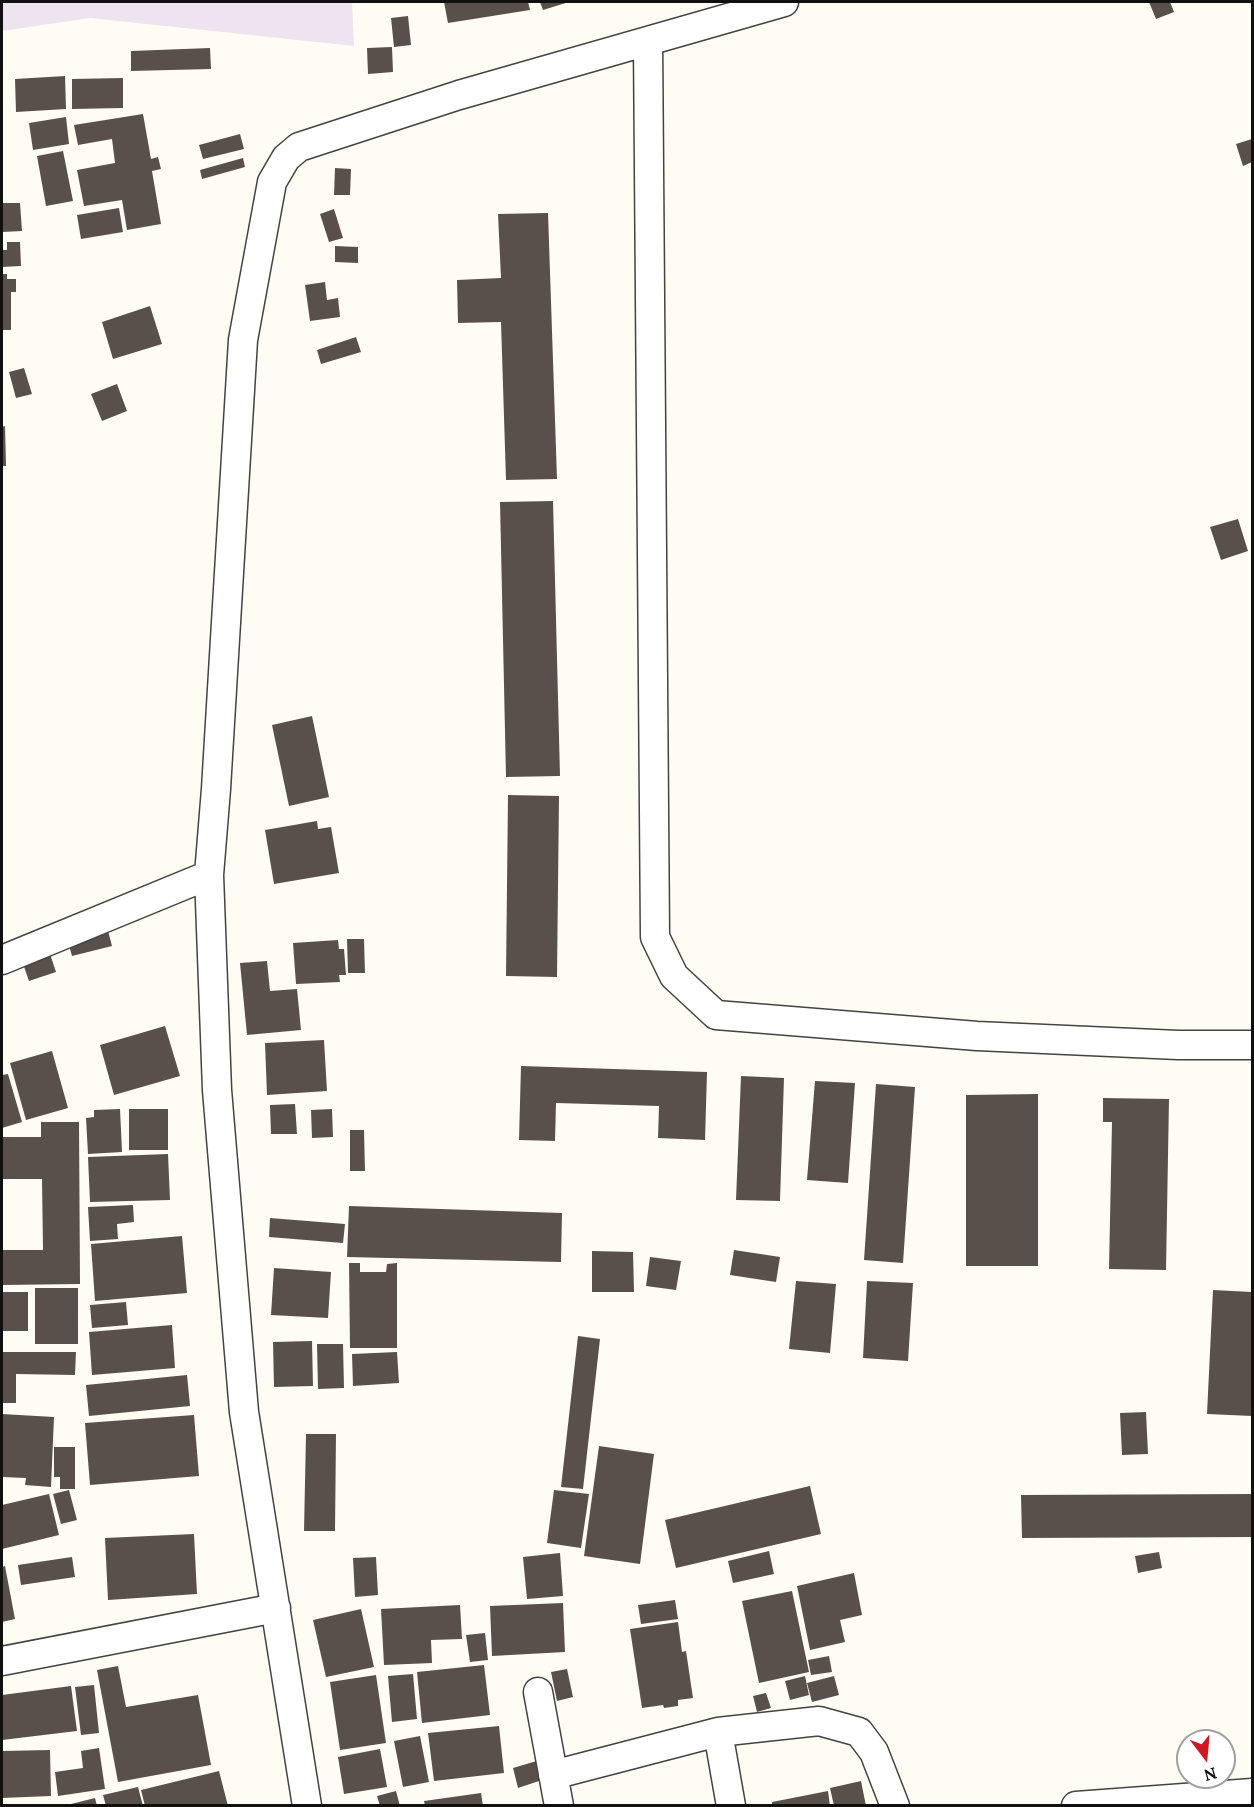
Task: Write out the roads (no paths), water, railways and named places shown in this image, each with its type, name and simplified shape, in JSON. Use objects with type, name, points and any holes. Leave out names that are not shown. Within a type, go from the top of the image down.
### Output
[{"type":"street","points":[[308,1806],[244,1412],[217,1090],[209,875],[243,340],[272,182],[286,158],[299,147],[459,95],[783,2]]},
{"type":"street","points":[[648,41],[655,937],[674,976],[716,1015],[977,1036],[1178,1045],[1252,1045]]},
{"type":"street","points":[[2,960],[209,875]]},
{"type":"street","points":[[2,1661],[276,1608]]},
{"type":"street","points":[[538,1692],[559,1806]]},
{"type":"street","points":[[554,1775],[718,1732],[819,1722],[859,1732],[874,1752],[895,1806]]},
{"type":"street","points":[[718,1732],[731,1806]]},
{"type":"street","points":[[1076,1806],[1252,1793]]}]
